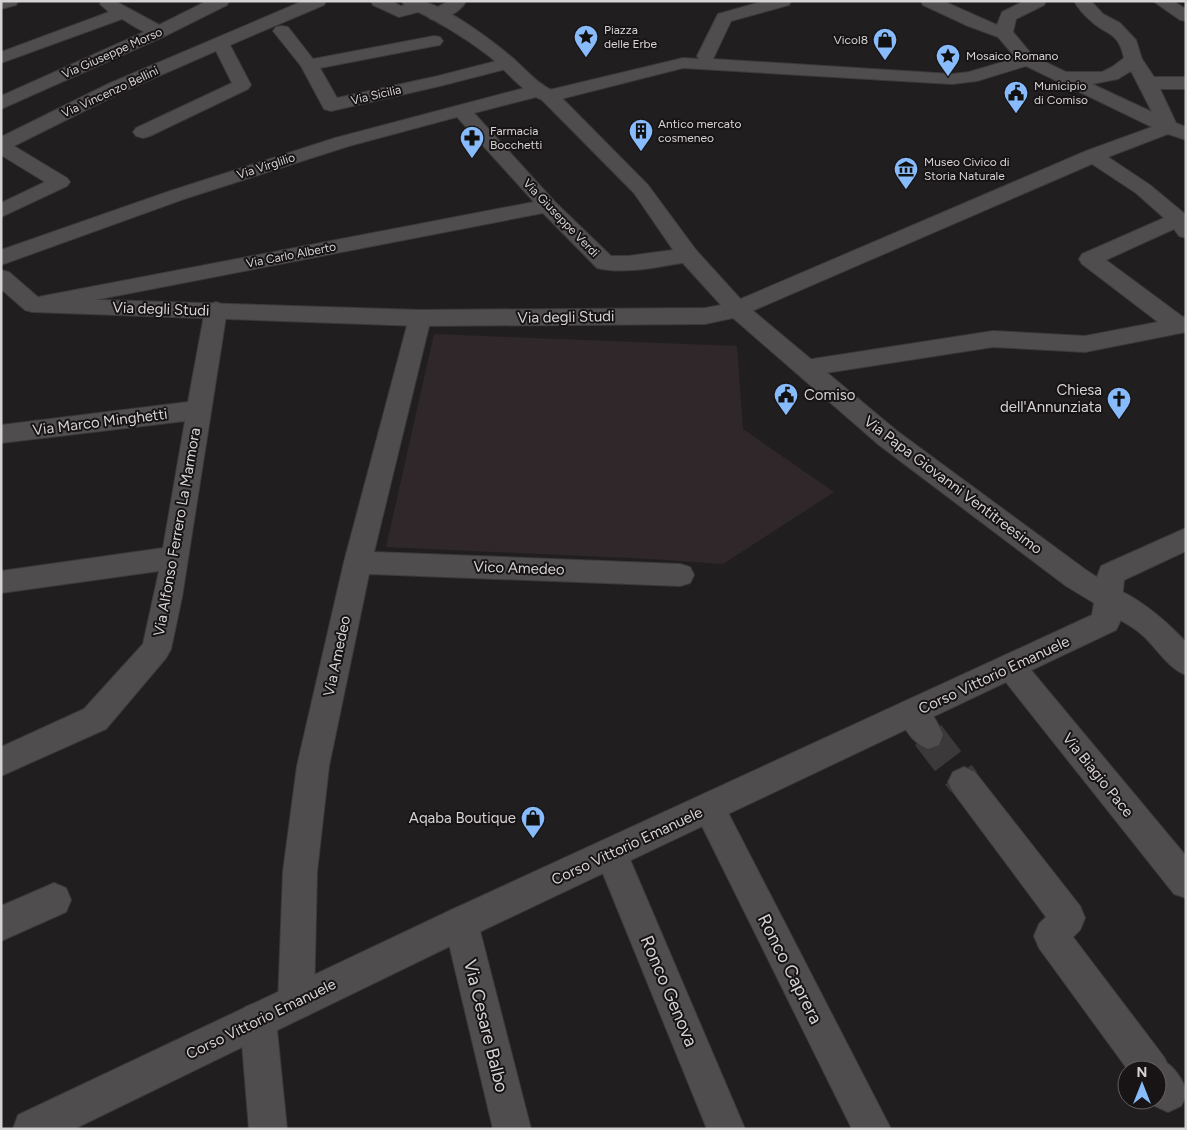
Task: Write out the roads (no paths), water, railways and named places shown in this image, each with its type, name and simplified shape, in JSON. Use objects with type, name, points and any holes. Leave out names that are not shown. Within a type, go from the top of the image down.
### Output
[{"type":"street","points":[[1,4],[10,1]]},
{"type":"street","points":[[102,1],[159,32]]},
{"type":"street","name":"Via Giuseppe Morso","points":[[1,103],[159,32],[221,1]]},
{"type":"street","name":"Via Vincenzo Bellini","points":[[1,146],[115,88],[318,1]]},
{"type":"street","points":[[379,1],[399,12],[422,7],[456,5],[458,1]]},
{"type":"street","points":[[706,56],[724,18],[783,1]]},
{"type":"street","points":[[929,1],[974,22],[1004,33],[1027,60],[1179,131]]},
{"type":"street","points":[[1004,33],[1008,16],[1038,1]]},
{"type":"street","points":[[1082,1],[1098,18],[1114,27],[1130,44],[1134,60],[1179,131]]},
{"type":"street","points":[[1161,1],[1186,16]]},
{"type":"street","name":"Via Papa Giovanni Ventitreesimo","points":[[422,7],[469,33],[508,63],[542,94],[641,189],[688,255],[736,309],[888,438],[1076,578],[1186,648]]},
{"type":"street","points":[[1,58],[124,12]]},
{"type":"street","name":"Via Sicilia","points":[[282,31],[309,65],[331,105],[440,81],[508,63]]},
{"type":"street","points":[[309,65],[434,41]]},
{"type":"street","points":[[143,132],[242,85],[220,43]]},
{"type":"street","points":[[542,94],[683,63],[952,79],[984,73],[1027,60]]},
{"type":"street","points":[[1055,73],[1080,78],[1101,78],[1120,73],[1134,60]]},
{"type":"street","points":[[1148,83],[1186,83]]},
{"type":"street","name":"Via Virglilio","points":[[1,258],[177,195],[315,151],[462,111],[542,94]]},
{"type":"street","name":"Via Giuseppe Verdi","points":[[462,111],[548,206],[605,263],[628,263],[688,255]]},
{"type":"street","name":"Via degli Studi","points":[[34,304],[420,318],[705,316],[736,309],[1100,152],[1179,131]]},
{"type":"street","name":"Via Vincenzo Bellini","points":[[1,146],[60,182],[1,211]]},
{"type":"street","points":[[1100,152],[1157,198],[1182,225],[1090,259],[1182,324]]},
{"type":"street","name":"Via Carlo Alberto","points":[[34,304],[548,206]]},
{"type":"street","points":[[1,277],[34,304]]},
{"type":"street","name":"Via Alfonso Ferrero La Marmora","points":[[1,762],[95,719],[156,649],[168,597],[173,558],[216,310]]},
{"type":"street","name":"Via Amedeo","points":[[296,1002],[300,872],[313,766],[358,562],[420,318]]},
{"type":"street","points":[[806,368],[993,339],[1084,344],[1182,324]]},
{"type":"street","name":"Via Marco Minghetti","points":[[1,434],[199,410]]},
{"type":"street","name":"Corso Vittorio Emanuele","points":[[32,1129],[461,923],[709,808],[920,724],[1011,667],[1106,622],[1111,574],[1186,539]]},
{"type":"street","points":[[1,582],[173,558]]},
{"type":"street","name":"Vico Amedeo","points":[[358,562],[680,575]]},
{"type":"street","name":"Via Papa Giovanni Ventitreesimo","points":[[1151,625],[1186,662]]},
{"type":"street","name":"Via Biagio Pace","points":[[1011,667],[1186,882]]},
{"type":"street","points":[[964,782],[1068,918],[1051,936],[1144,1060]]},
{"type":"street","name":"Ronco Caprera","points":[[709,808],[872,1129]]},
{"type":"street","name":"Ronco Genova","points":[[611,854],[726,1129]]},
{"type":"street","points":[[1,924],[54,900]]},
{"type":"street","name":"Via Cesare Balbo","points":[[461,923],[512,1129]]},
{"type":"street","points":[[258,1020],[268,1129]]},
{"type":"tunnel","points":[[928,735],[964,782]]},
{"type":"place","name":"Piazza delle Erbe","points":[[586,58]]},
{"type":"place","name":"Vicol8","points":[[885,61]]},
{"type":"place","name":"Mosaico Romano","points":[[948,77]]},
{"type":"place","name":"Municipio di Comiso","points":[[1016,114]]},
{"type":"place","name":"Antico mercato cosmeneo","points":[[641,152]]},
{"type":"place","name":"Farmacia Bocchetti","points":[[472,159]]},
{"type":"place","name":"Museo Civico di Storia Naturale","points":[[906,190]]},
{"type":"place","name":"Comiso","points":[[786,416]]},
{"type":"place","name":"Chiesa dell'Annunziata","points":[[1119,420]]},
{"type":"place","name":"Aqaba Boutique","points":[[533,839]]}]
